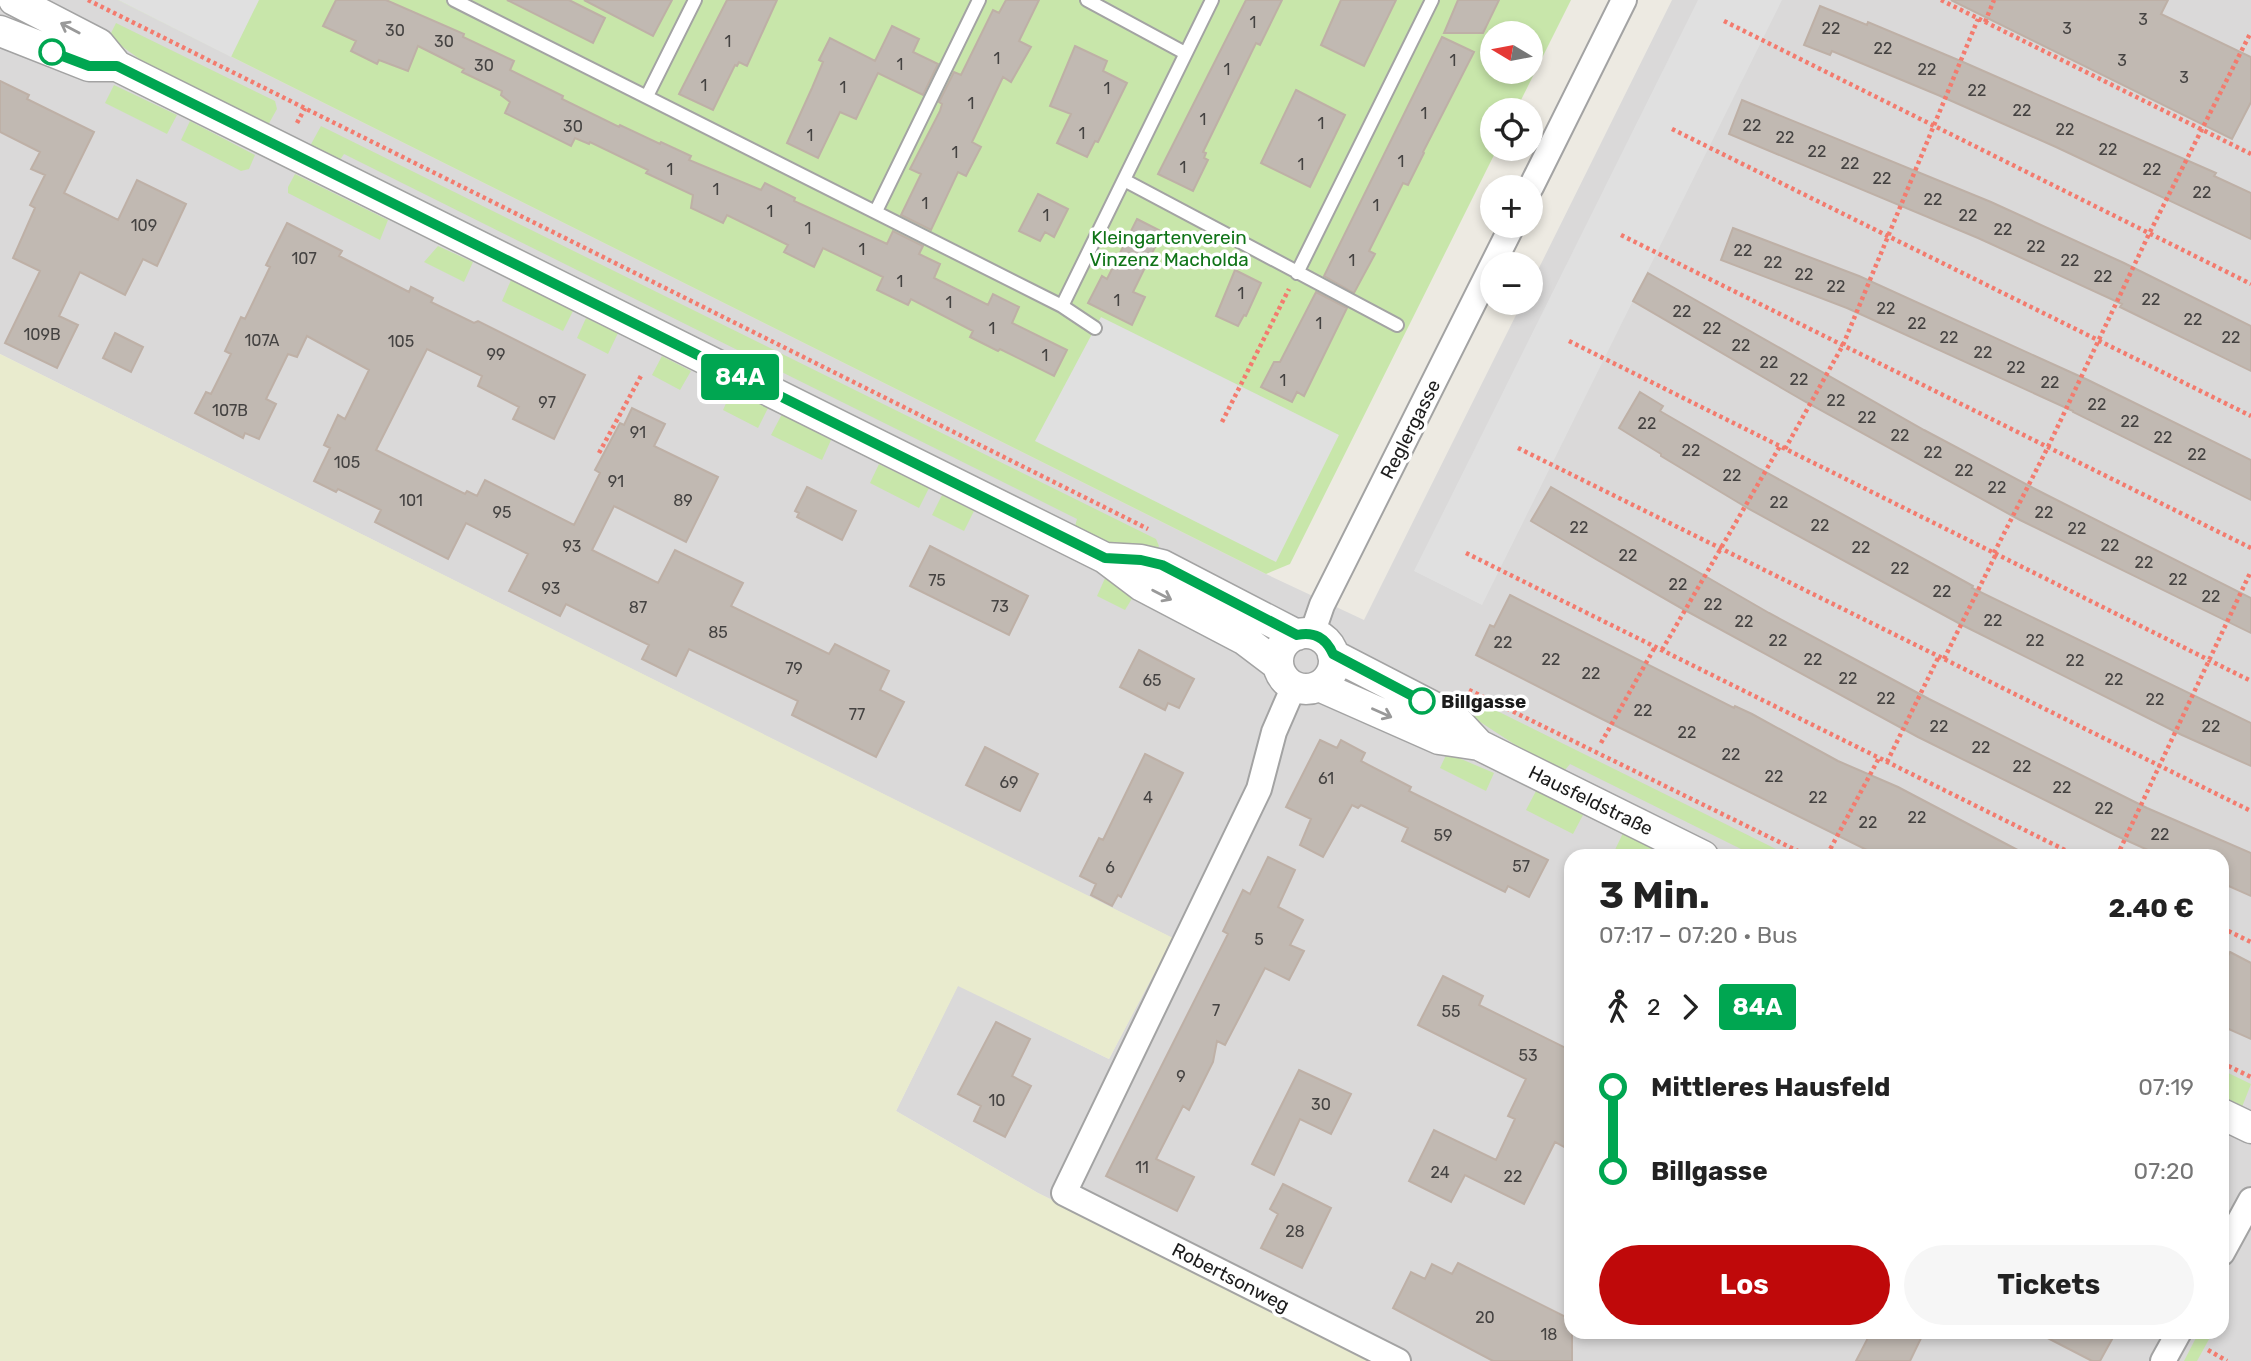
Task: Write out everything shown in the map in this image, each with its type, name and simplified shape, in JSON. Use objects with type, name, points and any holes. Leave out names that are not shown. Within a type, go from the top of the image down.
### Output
[{"type":"street","name":"Hausfeldstraße","points":[[14,0],[99,44],[117,66],[1105,558],[1142,586],[1245,640],[1297,679],[1439,739],[1479,745],[1689,849]]},
{"type":"street","points":[[1537,175],[1624,0]]},
{"type":"street","name":"Hausfeldstraße","points":[[0,31],[89,66],[117,66]]},
{"type":"street","name":"Reglergasse","points":[[1314,641],[1322,605],[1506,238]]},
{"type":"street","name":"Hausfeldstraße","points":[[1105,558],[1141,560],[1162,565],[1314,641],[1453,717],[1479,745]]},
{"type":"street","points":[[1314,641],[1331,673],[1297,679],[1279,655],[1282,646],[1314,641]]},
{"type":"street","name":"Robertsonweg","points":[[1297,679],[1274,732],[1259,789],[1063,1193],[1398,1361]]},
{"type":"street","points":[[2229,1117],[2251,1128]]},
{"type":"street","points":[[2229,1239],[2251,1200]]},
{"type":"street","points":[[2163,1361],[2175,1339]]},
{"type":"lane","points":[[454,0],[1062,306],[1095,328]]},
{"type":"lane","points":[[647,96],[695,0]]},
{"type":"lane","points":[[876,211],[979,0]]},
{"type":"lane","points":[[1087,0],[1185,53]]},
{"type":"lane","points":[[1062,306],[1212,0]]},
{"type":"lane","points":[[1297,272],[1432,0]]},
{"type":"lane","points":[[1124,180],[1398,325]]},
{"type":"path","points":[[88,0],[1151,530]]},
{"type":"path","points":[[1941,0],[2251,154]]},
{"type":"path","points":[[1985,22],[1994,0]]},
{"type":"path","points":[[1662,650],[1843,345],[1978,19]]},
{"type":"path","points":[[1724,21],[2251,284]]},
{"type":"path","points":[[1887,762],[2048,447],[2149,234],[2251,32]]},
{"type":"path","points":[[1672,129],[2251,416]]},
{"type":"path","points":[[1621,235],[2251,548]]},
{"type":"path","points":[[1222,422],[1297,272]]},
{"type":"path","points":[[1569,341],[2251,681]]},
{"type":"path","points":[[599,453],[642,374]]},
{"type":"path","points":[[1518,448],[2251,811]]},
{"type":"path","points":[[1466,553],[2063,849]]},
{"type":"path","points":[[2120,849],[2251,571]]},
{"type":"path","points":[[1601,743],[1655,647]]},
{"type":"path","points":[[1458,684],[1794,849]]},
{"type":"path","points":[[1830,849],[1879,758]]},
{"type":"path","points":[[2229,931],[2251,942]]},
{"type":"path","points":[[2229,1066],[2251,1077]]},
{"type":"path","points":[[2208,1350],[2227,1361]]},
{"type":"shaded area","points":[[0,0],[118,0],[1266,574],[1364,620],[1516,315],[1543,315],[1543,260],[1672,0],[2251,0],[2251,1361],[1374,1361],[1038,1193],[896,1111],[958,985],[1109,1059],[1172,938],[0,354]]},
{"type":"shaded area","points":[[118,0],[259,0],[231,57]]},
{"type":"shaded area","points":[[1698,0],[1782,0],[1482,605],[1414,571]]},
{"type":"shaded area","points":[[1101,317],[1339,435],[1276,562],[1035,441]]},
{"type":"green space","name":"Kleingartenverein Vinzenz Macholda","points":[[118,0],[1571,0],[1544,54],[1544,21],[1480,21],[1480,84],[1529,84],[1522,98],[1480,98],[1480,161],[1491,161],[1484,175],[1480,175],[1480,183],[1290,564],[1266,574]]},
{"type":"green space","points":[[116,23],[275,101],[277,109],[268,125],[145,63],[109,37]]},
{"type":"green space","points":[[114,85],[177,115],[167,134],[105,103]]},
{"type":"green space","points":[[190,121],[255,155],[249,169],[241,171],[181,140]]},
{"type":"green space","points":[[321,126],[1156,539],[1159,546],[1156,551],[1093,537],[1075,526],[1077,519],[344,154],[340,160],[336,160],[310,146]]},
{"type":"green space","points":[[295,174],[388,220],[380,240],[288,193]]},
{"type":"green space","points":[[438,246],[473,262],[464,282],[424,262]]},
{"type":"green space","points":[[511,280],[573,311],[563,331],[502,301]]},
{"type":"green space","points":[[586,318],[618,333],[608,354],[577,338]]},
{"type":"green space","points":[[0,354],[1173,938],[1109,1059],[958,986],[896,1111],[1038,1193],[1374,1361],[0,1361]]},
{"type":"green space","points":[[662,356],[691,371],[680,390],[652,375]]},
{"type":"green space","points":[[732,390],[768,408],[758,428],[723,410]]},
{"type":"green space","points":[[782,414],[831,440],[822,460],[771,435]]},
{"type":"green space","points":[[879,464],[929,488],[919,508],[870,483]]},
{"type":"green space","points":[[942,495],[974,511],[964,531],[932,515]]},
{"type":"green space","points":[[1106,576],[1136,592],[1125,610],[1097,596]]},
{"type":"green space","points":[[1479,702],[1776,849],[1741,849],[1570,764],[1565,770],[1561,770],[1471,716]]},
{"type":"green space","points":[[1447,753],[1494,773],[1486,791],[1440,768]]},
{"type":"green space","points":[[1536,791],[1583,815],[1573,834],[1526,810]]},
{"type":"green space","points":[[1623,833],[1653,849],[1615,849]]},
{"type":"green space","points":[[2229,1073],[2251,1084],[2242,1107],[2229,1100]]},
{"type":"green space","points":[[2195,1339],[2209,1339],[2197,1361],[2184,1361]]},
{"type":"building","points":[[336,0],[386,0],[464,34],[463,37],[514,61],[510,70],[619,127],[620,125],[691,156],[689,160],[761,190],[765,183],[795,198],[794,201],[887,244],[893,231],[923,246],[919,254],[940,264],[934,278],[988,305],[993,294],[1019,307],[1012,323],[1067,350],[1054,376],[970,337],[973,331],[911,299],[908,305],[877,290],[883,277],[823,248],[814,267],[784,252],[788,245],[727,215],[723,223],[691,208],[693,195],[646,173],[648,170],[590,142],[589,144],[575,138],[571,146],[505,113],[510,102],[501,95],[502,91],[462,72],[464,69],[418,46],[408,71],[379,60],[377,64],[351,51],[356,41],[323,26]]},
{"type":"building","points":[[507,0],[569,0],[605,18],[593,43]]},
{"type":"building","points":[[584,0],[672,0],[653,36]]},
{"type":"building","points":[[727,0],[777,0],[747,66],[739,62],[735,65],[713,110],[679,94]]},
{"type":"building","points":[[1006,0],[1039,0],[1019,41],[1031,47],[1011,82],[1003,77],[972,142],[981,147],[966,176],[958,172],[931,230],[901,215],[921,174],[910,169],[940,111],[942,104],[939,102],[954,72],[961,75],[993,10],[999,13]]},
{"type":"building","points":[[1246,0],[1282,0],[1260,45],[1256,43],[1203,152],[1206,153],[1204,158],[1208,160],[1193,191],[1158,174]]},
{"type":"building","points":[[1341,0],[1396,0],[1364,66],[1321,45]]},
{"type":"building","points":[[1458,0],[1499,0],[1489,21],[1480,21],[1480,33],[1444,33]]},
{"type":"building","points":[[1951,0],[2168,0],[2161,14],[2251,57],[2251,102],[2232,139]]},
{"type":"building","points":[[1820,6],[1867,25],[1868,22],[1963,62],[2216,173],[2214,176],[2251,193],[2251,239],[1938,95],[1832,51],[1830,55],[1804,45]]},
{"type":"building","points":[[892,26],[919,39],[913,52],[938,64],[923,95],[878,73],[856,119],[840,112],[818,158],[787,143],[823,62],[819,60],[830,38],[875,61]]},
{"type":"building","points":[[1442,37],[1474,52],[1408,185],[1403,183],[1369,251],[1375,254],[1354,293],[1324,276]]},
{"type":"building","points":[[1075,46],[1107,61],[1103,71],[1127,83],[1098,142],[1095,141],[1087,157],[1057,143],[1071,114],[1050,106]]},
{"type":"building","points":[[0,81],[29,95],[27,99],[94,132],[64,193],[118,220],[137,180],[186,204],[157,266],[143,259],[125,295],[80,272],[59,316],[78,325],[57,368],[5,343],[40,271],[13,258],[35,208],[30,205],[45,175],[31,169],[40,152],[0,132]]},
{"type":"building","points":[[1296,90],[1345,115],[1310,187],[1261,163]]},
{"type":"building","points":[[1742,100],[1991,202],[2124,263],[2251,326],[2251,371],[2120,307],[2122,304],[1978,238],[1729,134]]},
{"type":"building","points":[[1038,194],[1068,209],[1054,237],[1045,232],[1040,241],[1019,231]]},
{"type":"building","points":[[1137,219],[1159,230],[1159,239],[1133,292],[1145,297],[1132,325],[1088,303],[1102,276],[1107,279]]},
{"type":"building","points":[[287,223],[342,251],[339,256],[409,292],[411,287],[433,298],[431,302],[474,323],[478,321],[585,375],[554,439],[513,419],[519,407],[478,386],[482,376],[427,349],[376,450],[465,494],[467,491],[477,496],[485,480],[574,525],[600,473],[595,470],[620,423],[624,425],[632,408],[665,424],[654,446],[718,477],[686,542],[614,506],[592,550],[658,583],[675,550],[743,583],[731,606],[829,654],[835,644],[889,671],[880,690],[904,702],[876,757],[792,715],[798,701],[689,649],[676,676],[642,659],[649,645],[566,604],[560,616],[509,591],[528,554],[466,523],[448,559],[375,522],[381,510],[338,489],[336,492],[314,481],[330,448],[324,445],[338,415],[345,419],[369,370],[307,336],[297,357],[288,354],[266,399],[276,404],[259,439],[245,433],[243,438],[195,413],[206,392],[211,394],[231,354],[225,351],[241,317],[245,319],[270,267],[266,265]]},
{"type":"building","points":[[1733,228],[1859,276],[2088,380],[2251,460],[2251,500],[2073,411],[1847,308],[1721,260]]},
{"type":"building","points":[[1235,270],[1261,283],[1246,316],[1244,315],[1238,326],[1216,316]]},
{"type":"building","points":[[1648,273],[1924,430],[2251,598],[2251,633],[2020,520],[1804,401],[1633,301]]},
{"type":"building","points":[[1316,292],[1347,308],[1304,396],[1297,392],[1292,402],[1261,387],[1274,362],[1280,362]]},
{"type":"building","points":[[115,333],[143,347],[131,372],[103,358]]},
{"type":"building","points":[[1640,392],[1663,406],[1660,411],[1973,586],[1972,588],[2251,723],[2251,766],[2182,735],[1964,626],[1749,509],[1661,456],[1619,428]]},
{"type":"building","points":[[807,487],[856,511],[842,540],[797,517],[799,513],[795,511]]},
{"type":"building","points":[[1551,487],[1769,613],[1929,699],[2147,808],[2251,853],[2251,896],[2229,886],[2229,849],[2146,849],[2117,836],[1918,737],[1681,608],[1531,521]]},
{"type":"building","points":[[930,546],[1028,596],[1009,635],[910,586]]},
{"type":"building","points":[[1510,595],[1734,708],[1735,706],[1752,714],[1838,761],[1898,787],[2016,849],[1865,849],[1476,655],[1490,625],[1494,627]]},
{"type":"building","points":[[1139,650],[1194,679],[1179,708],[1168,703],[1165,710],[1120,687]]},
{"type":"building","points":[[1320,740],[1337,748],[1341,740],[1365,753],[1361,761],[1411,787],[1409,791],[1548,860],[1529,897],[1508,886],[1505,892],[1402,841],[1408,828],[1361,805],[1358,808],[1352,805],[1323,857],[1300,845],[1311,819],[1286,807]]},
{"type":"building","points":[[985,747],[1038,774],[1020,811],[966,785]]},
{"type":"building","points":[[1145,754],[1183,773],[1121,897],[1118,895],[1112,906],[1091,895],[1096,884],[1080,876],[1099,838],[1103,840]]},
{"type":"building","points":[[1268,857],[1295,870],[1278,907],[1303,920],[1290,945],[1304,951],[1289,980],[1265,968],[1225,1045],[1217,1041],[1213,1062],[1189,1110],[1183,1106],[1156,1159],[1194,1177],[1177,1211],[1106,1176],[1228,934],[1223,931],[1243,890],[1250,894]]},
{"type":"building","points":[[2230,952],[2251,963],[2251,1039],[2229,1029]]},
{"type":"building","points":[[1443,976],[1483,996],[1479,1005],[1564,1047],[1564,1147],[1555,1142],[1524,1204],[1465,1175],[1451,1202],[1409,1181],[1434,1130],[1496,1160],[1515,1119],[1508,1116],[1526,1079],[1418,1025]]},
{"type":"building","points":[[996,1022],[1030,1039],[1012,1076],[1031,1086],[1005,1137],[974,1121],[981,1106],[958,1094]]},
{"type":"building","points":[[1299,1070],[1351,1094],[1331,1134],[1300,1119],[1274,1175],[1252,1164]]},
{"type":"building","points":[[1283,1184],[1331,1208],[1302,1268],[1261,1248],[1278,1214],[1270,1209]]},
{"type":"building","points":[[1458,1263],[1564,1316],[1564,1339],[1572,1339],[1572,1361],[1493,1361],[1393,1308],[1411,1272],[1425,1279],[1432,1264],[1452,1274]]},
{"type":"building","points":[[1867,1339],[1921,1339],[1910,1361],[1856,1361]]},
{"type":"building","points":[[2050,1339],[2112,1339],[2100,1361],[2092,1361]]},
{"type":"bus line","name":"84A","points":[[52,52],[89,66],[117,66],[1105,558],[1141,560],[1162,565],[1297,635],[1317,636],[1325,641],[1333,654],[1370,676],[1422,701]]},
{"type":"place","name":"Billgasse","points":[[1422,701]]}]
